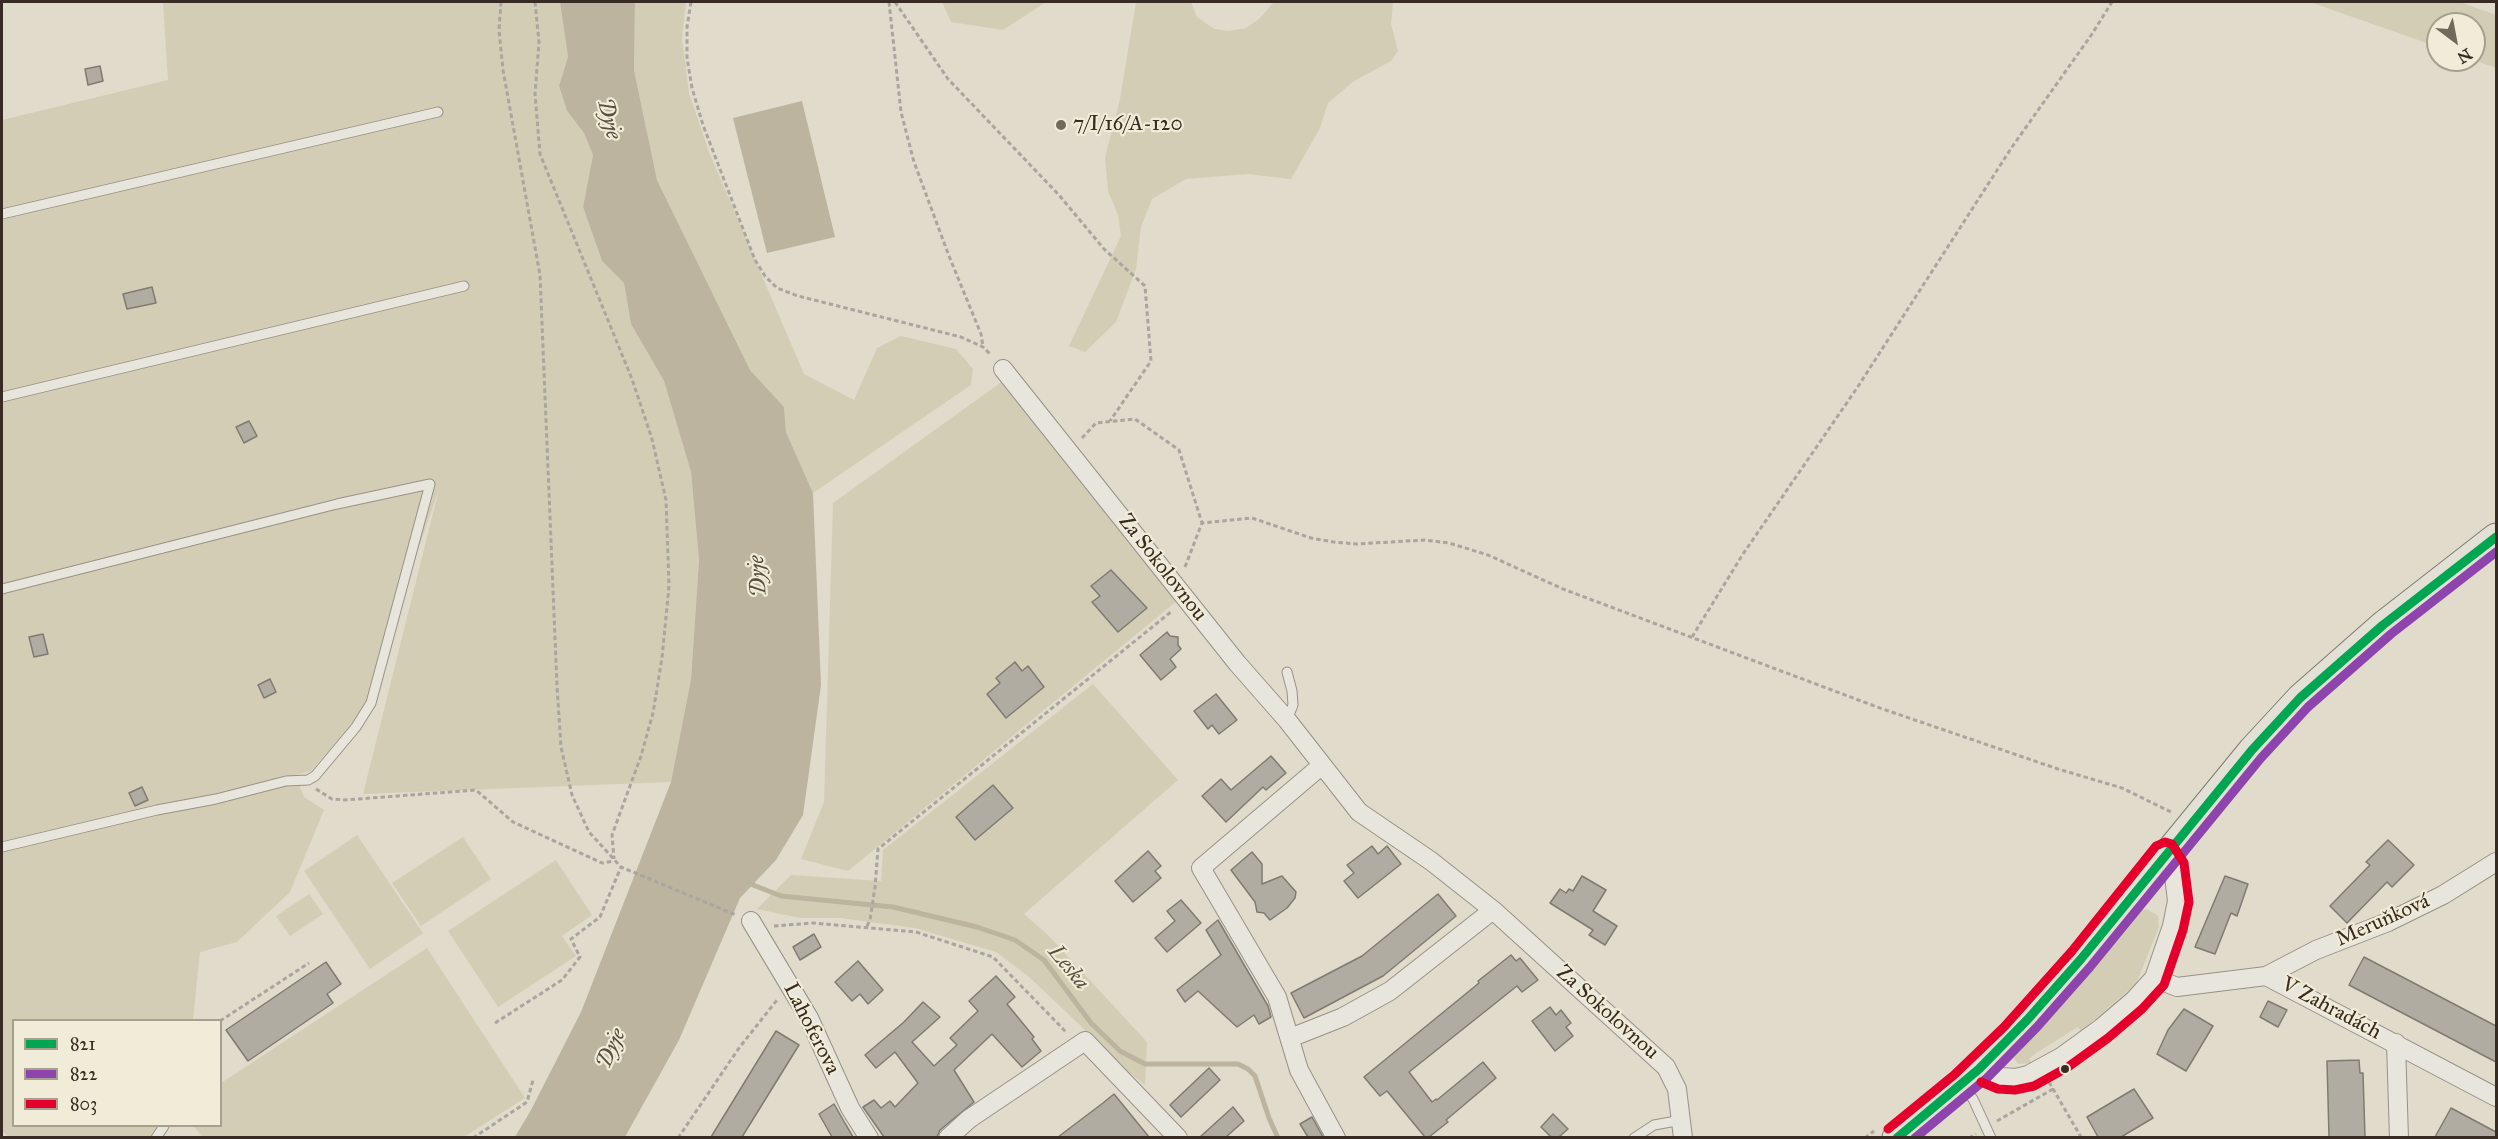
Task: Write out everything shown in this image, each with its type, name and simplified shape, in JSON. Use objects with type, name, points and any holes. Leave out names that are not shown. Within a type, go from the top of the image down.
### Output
[{"type":"main road","points":[[1896,1137],[1970,1077],[2050,995],[2252,750],[2300,698],[2383,625],[2496,537]]},
{"type":"street","name":"Za Sokolovnou","points":[[1003,369],[1237,663],[1287,720],[1359,813],[1431,861],[1493,910],[1666,1067],[1677,1089],[1682,1129]]},
{"type":"street","points":[[1321,766],[1201,868],[1277,997],[1299,1070],[1336,1137]]},
{"type":"street","points":[[1970,1077],[2016,1078],[2028,1075],[2061,1057],[2092,1035],[2134,1000],[2154,978],[2172,926],[2177,901],[2173,867],[2165,854]]},
{"type":"street","name":"Meruňková","points":[[2266,976],[2316,950],[2388,922],[2443,895],[2496,862]]},
{"type":"street","points":[[1290,1038],[1343,1017],[1390,991],[1493,910]]},
{"type":"street","name":"Lahoferova","points":[[754,926],[809,1018],[850,1108],[870,1137]]},
{"type":"street","name":"V Zahradách","points":[[2154,978],[2177,987],[2266,976],[2496,1097]]},
{"type":"street","points":[[948,1137],[969,1119],[1085,1041],[1178,1137]]},
{"type":"street","points":[[2396,1043],[2399,1137]]},
{"type":"lane","points":[[2,214],[438,112]]},
{"type":"lane","points":[[2,396],[464,286]]},
{"type":"lane","points":[[2,589],[326,507],[430,484],[371,703],[364,716],[320,771],[308,780],[286,781],[2,847]]},
{"type":"lane","points":[[1287,672],[1293,705],[1287,720]]},
{"type":"lane","points":[[1970,1077],[1973,1099],[1991,1137]]},
{"type":"lane","points":[[1634,1137],[1654,1125],[1682,1129]]},
{"type":"path","points":[[501,2],[499,30],[503,70],[540,275],[561,747],[572,795],[589,832],[621,867],[754,926],[813,923],[916,932],[993,957],[1078,1046]]},
{"type":"path","points":[[535,2],[539,42],[535,94],[540,154],[632,379],[652,439],[666,500],[669,586],[662,658],[653,713],[641,756],[612,835],[614,861]]},
{"type":"path","points":[[691,2],[687,27],[687,58],[692,88],[703,125],[755,260],[765,276],[777,288],[798,296],[961,337],[983,348],[1003,369]]},
{"type":"path","points":[[889,2],[901,112],[914,162],[981,334],[983,348]]},
{"type":"path","points":[[895,2],[948,79],[1059,195],[1104,249],[1145,286],[1151,361],[1110,421]]},
{"type":"path","points":[[1692,637],[1743,554],[1857,388],[2012,147],[2112,2]]},
{"type":"path","points":[[1069,451],[1096,423],[1135,419],[1179,450],[1202,523],[1186,565],[1173,582]]},
{"type":"path","points":[[1202,523],[1252,518],[1311,538],[1334,542],[1356,544],[1425,540],[1449,543],[1488,555],[1563,589],[1877,707],[2058,769],[2122,788],[2191,823]]},
{"type":"path","points":[[867,926],[875,887],[878,849],[1186,599]]},
{"type":"path","points":[[308,780],[324,796],[345,800],[476,790],[513,822],[602,863],[614,861]]},
{"type":"path","points":[[495,1023],[562,980],[580,957],[571,939],[600,916],[621,867]]},
{"type":"path","points":[[222,1020],[309,963]]},
{"type":"path","points":[[678,1137],[739,1048],[789,985]]},
{"type":"path","points":[[2047,1079],[2081,1137]]},
{"type":"path","points":[[473,1137],[527,1102],[533,1080]]},
{"type":"path","points":[[1969,1137],[2053,1089]]},
{"type":"shaded area","points":[[163,2],[560,2],[568,57],[559,87],[567,111],[584,133],[593,155],[583,207],[602,261],[624,283],[631,324],[664,381],[691,472],[699,560],[691,679],[671,782],[363,794],[439,489],[363,711],[311,771],[295,775],[304,797],[324,810],[290,892],[237,942],[200,952],[193,1019],[12,1019],[12,1127],[158,1127],[152,1137],[10,1138],[2,1131],[2,120],[168,80]]},
{"type":"shaded area","points":[[635,2],[686,2],[682,38],[689,93],[709,152],[804,374],[854,400],[877,348],[901,336],[956,349],[973,369],[971,385],[813,493],[786,432],[784,407],[750,370],[657,180],[634,70]]},
{"type":"shaded area","points":[[942,2],[1046,2],[1003,30],[951,22]]},
{"type":"shaded area","points":[[1136,2],[1191,2],[1197,17],[1214,29],[1229,31],[1246,28],[1259,19],[1274,2],[1393,2],[1391,24],[1398,51],[1391,61],[1354,81],[1328,103],[1320,128],[1291,179],[1247,174],[1186,179],[1152,199],[1141,227],[1136,269],[1116,322],[1085,352],[1069,346],[1121,236],[1118,215],[1108,191],[1105,158],[1120,99]]},
{"type":"shaded area","points":[[2310,2],[2460,2],[2496,15],[2496,68],[2486,64],[2486,12],[2426,12],[2426,43]]},
{"type":"shaded area","points":[[1003,381],[1178,600],[848,871],[801,859],[824,802],[833,503]]},
{"type":"shaded area","points":[[1093,684],[1178,780],[1024,914],[1048,935],[1147,1042],[1145,1085],[1112,1059],[1028,976],[996,952],[915,928],[840,918],[800,918],[757,909],[791,875],[881,881],[883,850]]},
{"type":"shaded area","points":[[357,835],[423,933],[370,969],[304,871]]},
{"type":"shaded area","points":[[463,837],[491,879],[421,926],[392,883]]},
{"type":"shaded area","points":[[556,860],[592,915],[562,936],[576,956],[498,1007],[448,931]]},
{"type":"shaded area","points":[[309,894],[323,914],[290,936],[276,916]]},
{"type":"shaded area","points":[[2147,909],[2158,916],[2159,927],[2136,984],[2081,1031],[2078,1027],[2036,1053],[2029,1059],[2032,1063],[2018,1064],[2014,1058],[2017,1050],[2137,911]]},
{"type":"shaded area","points":[[427,948],[525,1098],[464,1137],[202,1137],[195,1127],[222,1127],[222,1082]]},
{"type":"water","name":"Dyje","points":[[560,2],[635,2],[634,70],[657,180],[750,370],[784,407],[786,432],[813,493],[821,685],[803,815],[776,860],[740,898],[679,1040],[625,1137],[515,1137],[581,1012],[671,782],[691,679],[699,560],[691,472],[664,381],[631,324],[624,283],[602,261],[583,207],[593,155],[584,133],[567,111],[559,86],[568,57]]},
{"type":"water","points":[[802,101],[835,237],[767,253],[733,118]]},
{"type":"building","points":[[100,66],[103,81],[88,85],[85,69]]},
{"type":"building","points":[[152,287],[156,303],[127,309],[123,294]]},
{"type":"building","points":[[249,421],[257,436],[244,443],[236,427]]},
{"type":"building","points":[[1111,570],[1147,608],[1118,632],[1092,602],[1100,596],[1091,586]]},
{"type":"building","points":[[1167,632],[1170,636],[1178,637],[1178,645],[1181,649],[1170,659],[1176,667],[1161,680],[1140,655]]},
{"type":"building","points":[[43,634],[48,654],[34,657],[29,637]]},
{"type":"building","points":[[1015,662],[1022,671],[1028,666],[1044,687],[1006,718],[987,694],[1000,683],[996,678]]},
{"type":"building","points":[[270,679],[276,692],[264,698],[258,685]]},
{"type":"building","points":[[1216,694],[1237,720],[1219,734],[1212,725],[1208,729],[1194,711]]},
{"type":"building","points":[[1271,756],[1286,773],[1266,790],[1263,787],[1226,822],[1202,796],[1221,779],[1231,790]]},
{"type":"building","points":[[993,785],[1013,808],[975,840],[956,817]]},
{"type":"building","points":[[142,787],[148,800],[135,806],[129,793]]},
{"type":"building","points":[[2388,840],[2414,865],[2392,887],[2387,882],[2347,923],[2330,906],[2370,865],[2366,862]]},
{"type":"building","points":[[1372,846],[1378,854],[1387,846],[1401,864],[1358,898],[1344,881],[1354,873],[1347,865]]},
{"type":"building","points":[[1148,851],[1161,866],[1155,871],[1161,878],[1133,902],[1115,881]]},
{"type":"building","points":[[1252,852],[1262,864],[1262,884],[1282,876],[1296,892],[1295,898],[1287,908],[1270,920],[1264,913],[1257,912],[1255,902],[1231,870]]},
{"type":"building","points":[[1582,876],[1606,890],[1593,911],[1617,926],[1605,945],[1589,935],[1593,930],[1550,903],[1560,889],[1566,893],[1569,889],[1573,891]]},
{"type":"building","points":[[2225,876],[2248,884],[2237,916],[2231,913],[2215,954],[2195,947]]},
{"type":"building","points":[[1438,894],[1456,916],[1383,976],[1304,1018],[1291,993],[1362,956]]},
{"type":"building","points":[[1181,900],[1201,923],[1167,952],[1155,938],[1175,921],[1167,911]]},
{"type":"building","points":[[1218,920],[1268,1006],[1271,1017],[1259,1024],[1254,1015],[1237,1027],[1198,991],[1185,1002],[1177,990],[1221,955],[1206,930]]},
{"type":"building","points":[[814,934],[821,947],[800,960],[793,947]]},
{"type":"building","points":[[1511,955],[1516,961],[1520,958],[1538,980],[1522,992],[1517,986],[1409,1072],[1432,1102],[1483,1062],[1496,1078],[1446,1120],[1448,1122],[1429,1137],[1425,1137],[1387,1091],[1380,1096],[1364,1077]]},
{"type":"building","points":[[2364,957],[2496,1026],[2496,1062],[2349,985]]},
{"type":"building","points":[[858,961],[883,990],[868,1004],[860,994],[852,1001],[835,982]]},
{"type":"building","points":[[326,962],[341,984],[327,994],[333,1003],[248,1061],[226,1030]]},
{"type":"building","points":[[996,976],[1015,997],[1007,1004],[1034,1037],[1032,1039],[1041,1051],[1022,1067],[992,1034],[954,1070],[974,1102],[940,1130],[937,1137],[884,1137],[863,1107],[874,1100],[881,1108],[890,1101],[895,1107],[918,1083],[895,1052],[876,1068],[865,1055],[904,1022],[923,1002],[940,1017],[912,1042],[934,1066],[957,1045],[950,1038],[978,1011],[969,1001]]},
{"type":"building","points":[[2268,1001],[2287,1010],[2278,1027],[2260,1017]]},
{"type":"building","points":[[1550,1007],[1556,1015],[1561,1010],[1571,1023],[1566,1027],[1573,1036],[1555,1051],[1532,1021]]},
{"type":"building","points":[[2184,1009],[2213,1026],[2186,1071],[2157,1054],[2168,1030]]},
{"type":"building","points":[[776,1031],[799,1045],[742,1137],[711,1137]]},
{"type":"building","points":[[2359,1060],[2360,1073],[2363,1073],[2365,1137],[2329,1137],[2327,1061]]},
{"type":"building","points":[[1209,1068],[1220,1080],[1181,1117],[1170,1105]]},
{"type":"building","points":[[2134,1089],[2153,1118],[2121,1137],[2098,1137],[2087,1117]]},
{"type":"building","points":[[1114,1094],[1149,1137],[1058,1137],[1103,1103]]},
{"type":"building","points":[[834,1104],[853,1137],[832,1137],[819,1114]]},
{"type":"building","points":[[1233,1107],[1244,1121],[1226,1137],[1200,1137]]},
{"type":"building","points":[[2451,1108],[2496,1132],[2496,1137],[2435,1137]]},
{"type":"building","points":[[1553,1114],[1568,1129],[1559,1137],[1551,1137],[1541,1127]]},
{"type":"building","points":[[1312,1117],[1323,1137],[1308,1137],[1300,1124]]},
{"type":"waterway","name":"Leska","points":[[748,883],[781,896],[893,907],[977,927],[1015,940],[1044,960],[1091,1023],[1120,1051],[1145,1064],[1238,1064],[1248,1069],[1255,1076],[1278,1138]]},
{"type":"transit line","name":"821","points":[[1897,1138],[1979,1069],[2028,1019],[2081,959],[2252,750],[2300,698],[2383,625],[2496,537]]},
{"type":"transit line","name":"822","points":[[1915,1138],[1987,1078],[2037,1027],[2090,967],[2261,758],[2308,707],[2391,634],[2496,552]]},
{"type":"transit line","name":"803","points":[[1888,1129],[1954,1075],[2004,1027],[2072,951],[2156,846],[2165,842],[2172,844],[2184,863],[2189,902],[2183,930],[2164,985],[2142,1009],[2108,1038],[2068,1067],[2034,1086],[2015,1090],[1998,1089],[1981,1082]]},
{"type":"place","name":"7/I/16/A-120","points":[[1061,125]]}]
